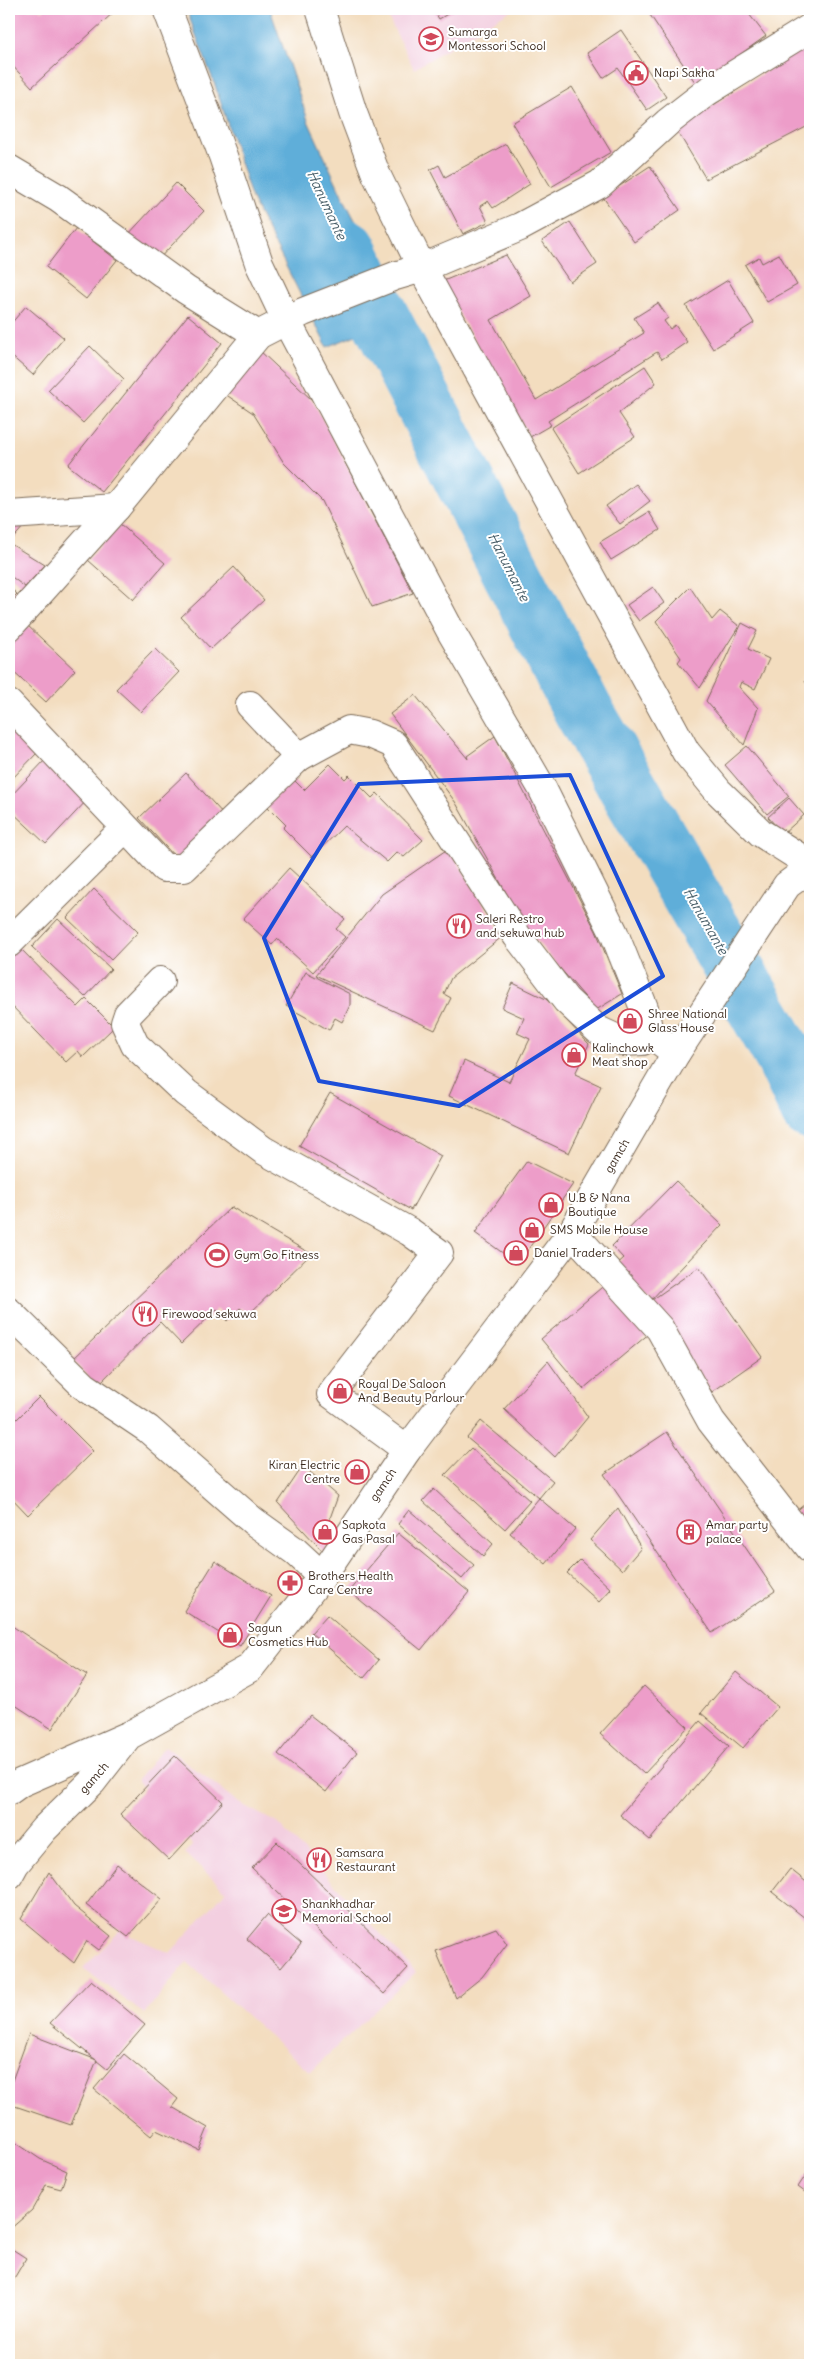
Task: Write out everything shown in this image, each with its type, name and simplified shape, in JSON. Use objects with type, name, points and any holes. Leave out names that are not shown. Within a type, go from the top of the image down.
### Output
[{"type":"street","points":[[9,704],[164,868],[184,868],[299,757],[349,730],[370,734],[393,744],[517,936],[566,1000],[598,1030],[624,1042],[642,1041],[648,1033],[644,1008],[614,933],[542,788],[450,630],[295,317],[258,263],[223,156],[167,9]]},
{"type":"street","points":[[320,9],[353,114],[376,174],[422,268],[686,752],[718,791],[761,833],[810,866]]},
{"type":"street","points":[[9,627],[116,508],[258,335],[295,317],[395,276],[422,268],[520,228],[600,184],[668,122],[708,91],[810,28]]},
{"type":"street","points":[[9,169],[58,198],[186,290],[258,335]]},
{"type":"street","points":[[9,515],[116,508]]},
{"type":"street","points":[[250,705],[299,757]]},
{"type":"street","points":[[9,943],[126,828]]},
{"type":"street","name":"gamch","points":[[9,1875],[15,1864],[44,1829],[92,1782],[128,1736],[250,1668],[322,1576],[406,1450],[572,1232],[684,1042],[787,885],[810,866]]},
{"type":"street","points":[[160,981],[128,1014],[125,1023],[135,1045],[186,1093],[263,1150],[410,1232],[439,1252],[331,1394],[406,1450]]},
{"type":"street","points":[[648,1033],[684,1042]]},
{"type":"street","points":[[572,1232],[660,1329],[711,1421],[810,1548]]},
{"type":"street","points":[[9,1312],[84,1386],[148,1429],[253,1521],[295,1551],[322,1576]]},
{"type":"street","points":[[9,1791],[20,1783],[128,1736]]},
{"type":"highlighted area","points":[[570,775],[663,976],[459,1106],[319,1081],[264,938],[359,784]]},
{"type":"shaded area","name":"Sumarga Montessori School","points":[[384,9],[513,9],[414,69]]},
{"type":"shaded area","name":"Shankhadhar Memorial School","points":[[165,1746],[239,1803],[279,1824],[416,1972],[310,2072],[187,1962],[144,2014],[83,1968],[120,1931],[170,1953],[226,1891],[185,1853],[193,1846],[137,1780]]},
{"type":"water","points":[[186,9],[270,9],[309,123],[342,195],[404,315],[327,347],[252,199],[215,85]]},
{"type":"building","points":[[9,9],[40,9],[42,11],[45,9],[112,9],[115,11],[32,87],[9,62]]},
{"type":"building","points":[[433,9],[456,9],[439,19]]},
{"type":"building","points":[[646,9],[745,9],[766,36],[697,85]]},
{"type":"building","name":"Napi Sakha","points":[[621,30],[666,97],[647,110],[618,68],[603,78],[587,53]]},
{"type":"building","points":[[807,45],[810,51],[810,125],[706,179],[676,129]]},
{"type":"building","points":[[572,87],[611,152],[551,187],[512,123]]},
{"type":"building","points":[[506,144],[530,184],[493,208],[488,201],[480,206],[488,222],[463,234],[430,170],[439,165],[445,177]]},
{"type":"building","points":[[650,166],[680,210],[634,242],[603,197]]},
{"type":"building","points":[[176,183],[204,211],[154,264],[126,237]]},
{"type":"building","points":[[570,222],[597,264],[570,282],[542,241]]},
{"type":"building","points":[[76,228],[117,260],[86,299],[46,267]]},
{"type":"building","points":[[779,254],[797,285],[767,302],[745,265],[759,257],[762,263]]},
{"type":"building","points":[[506,255],[531,296],[491,320],[536,400],[644,333],[634,318],[658,303],[668,318],[664,321],[670,329],[675,325],[687,342],[662,359],[657,352],[548,421],[551,425],[530,437],[441,282]]},
{"type":"building","points":[[728,280],[754,323],[713,349],[686,306]]},
{"type":"building","points":[[26,306],[64,338],[33,375],[9,354],[9,326]]},
{"type":"building","points":[[188,315],[222,343],[102,492],[68,465]]},
{"type":"building","points":[[90,346],[124,379],[83,423],[48,390]]},
{"type":"building","points":[[258,349],[313,401],[413,593],[372,607],[322,501],[284,463],[253,413],[225,394]]},
{"type":"building","points":[[645,366],[656,383],[619,413],[635,437],[579,473],[551,428]]},
{"type":"building","points":[[636,484],[650,501],[620,524],[606,506]]},
{"type":"building","points":[[649,512],[660,530],[611,560],[600,542]]},
{"type":"building","points":[[120,524],[165,563],[133,600],[88,560]]},
{"type":"building","points":[[25,525],[9,543],[9,527]]},
{"type":"building","points":[[9,543],[45,565],[25,587],[9,575]]},
{"type":"building","points":[[234,567],[264,600],[211,649],[181,617]]},
{"type":"building","points":[[9,587],[17,594],[9,602]]},
{"type":"building","points":[[653,587],[664,603],[639,621],[627,605]]},
{"type":"building","points":[[690,587],[712,620],[720,611],[739,626],[700,688],[678,662],[681,658],[656,621]]},
{"type":"building","points":[[742,623],[757,631],[748,649],[769,659],[755,689],[741,682],[739,687],[758,708],[744,745],[706,701]]},
{"type":"building","points":[[27,625],[75,670],[46,702],[9,668],[9,645]]},
{"type":"building","points":[[155,649],[179,672],[141,712],[116,689]]},
{"type":"building","points":[[810,670],[810,684],[805,682]]},
{"type":"building","points":[[415,695],[468,759],[467,756],[495,736],[596,931],[622,994],[596,1010],[527,930],[456,803],[390,714]]},
{"type":"building","points":[[12,726],[39,751],[9,782],[9,729]]},
{"type":"building","points":[[747,746],[789,796],[767,814],[725,765]]},
{"type":"building","points":[[46,759],[88,799],[46,844],[9,809],[9,798]]},
{"type":"building","points":[[330,764],[345,779],[349,775],[372,798],[377,793],[423,840],[404,857],[397,852],[387,862],[344,826],[312,857],[283,828],[286,825],[266,805],[293,779],[304,790]]},
{"type":"building","points":[[186,773],[224,815],[177,859],[139,818]]},
{"type":"building","points":[[789,798],[804,815],[783,834],[768,817]]},
{"type":"building","points":[[449,848],[503,936],[451,978],[444,994],[451,998],[435,1030],[316,975],[382,894]]},
{"type":"building","points":[[289,868],[345,919],[336,929],[345,937],[313,972],[277,939],[272,945],[243,919]]},
{"type":"building","points":[[94,889],[138,932],[111,960],[67,918]]},
{"type":"building","points":[[58,919],[111,969],[85,997],[32,947]]},
{"type":"building","points":[[16,944],[78,1007],[86,999],[114,1027],[83,1057],[78,1051],[66,1062],[9,1003],[9,951]]},
{"type":"building","points":[[306,972],[350,994],[350,1005],[342,1022],[335,1018],[329,1030],[286,1006]]},
{"type":"building","points":[[513,983],[546,999],[589,1044],[575,1074],[601,1086],[569,1153],[449,1096],[464,1061],[509,1082],[530,1039],[517,1033],[524,1018],[502,1008]]},
{"type":"building","points":[[330,1093],[441,1156],[411,1210],[299,1146]]},
{"type":"building","points":[[527,1161],[573,1184],[518,1264],[475,1233]]},
{"type":"building","points":[[676,1181],[722,1225],[649,1302],[613,1267],[623,1258],[612,1246]]},
{"type":"building","points":[[231,1207],[311,1254],[248,1315],[240,1308],[227,1321],[217,1309],[181,1344],[160,1322],[97,1386],[72,1360]]},
{"type":"building","points":[[699,1267],[762,1357],[712,1392],[649,1302]]},
{"type":"building","points":[[608,1282],[651,1332],[583,1389],[541,1339]]},
{"type":"building","points":[[548,1361],[588,1417],[555,1457],[504,1409]]},
{"type":"building","points":[[39,1397],[93,1451],[28,1515],[9,1495],[9,1427]]},
{"type":"building","points":[[481,1421],[553,1481],[539,1498],[467,1438]]},
{"type":"building","name":"Amar party palace","points":[[667,1432],[775,1591],[712,1633],[604,1474]]},
{"type":"building","points":[[471,1448],[530,1501],[505,1529],[445,1475]]},
{"type":"building","points":[[303,1466],[338,1496],[325,1532],[328,1557],[278,1503]]},
{"type":"building","points":[[434,1489],[493,1544],[483,1556],[423,1501]]},
{"type":"building","points":[[539,1498],[575,1529],[546,1564],[510,1533]]},
{"type":"building","points":[[810,1500],[810,1531],[795,1512]]},
{"type":"building","points":[[618,1508],[641,1548],[622,1570],[590,1540]]},
{"type":"building","points":[[409,1510],[474,1565],[462,1579],[398,1524]]},
{"type":"building","points":[[398,1533],[469,1592],[421,1650],[349,1591]]},
{"type":"building","points":[[580,1560],[611,1589],[599,1602],[567,1573]]},
{"type":"building","points":[[215,1561],[271,1596],[240,1646],[184,1611]]},
{"type":"building","points":[[327,1615],[379,1660],[364,1678],[311,1633]]},
{"type":"building","points":[[9,1624],[87,1675],[52,1729],[9,1701]]},
{"type":"building","points":[[736,1672],[778,1707],[743,1748],[701,1713]]},
{"type":"building","points":[[644,1686],[688,1727],[644,1774],[600,1734]]},
{"type":"building","points":[[310,1715],[357,1752],[326,1792],[278,1754]]},
{"type":"building","points":[[700,1721],[729,1746],[650,1840],[620,1815]]},
{"type":"building","points":[[175,1756],[223,1802],[169,1860],[120,1814]]},
{"type":"building","points":[[277,1842],[408,1968],[384,1994],[252,1868]]},
{"type":"building","points":[[117,1864],[162,1899],[128,1937],[86,1905]]},
{"type":"building","points":[[790,1869],[810,1885],[810,1922],[772,1892]]},
{"type":"building","points":[[49,1872],[74,1906],[111,1936],[99,1950],[87,1941],[74,1963],[21,1919]]},
{"type":"building","points":[[267,1915],[301,1944],[281,1968],[247,1939]]},
{"type":"building","points":[[496,1928],[507,1944],[482,1977],[456,1998],[436,1951]]},
{"type":"building","points":[[91,1980],[145,2025],[107,2069],[50,2023]]},
{"type":"building","points":[[29,2034],[97,2060],[71,2125],[9,2104],[9,2089]]},
{"type":"building","points":[[124,2054],[178,2099],[172,2107],[208,2128],[199,2150],[156,2130],[151,2136],[94,2089]]},
{"type":"building","points":[[9,2138],[40,2159],[67,2171],[61,2189],[46,2185],[32,2210],[9,2230]]},
{"type":"building","points":[[810,2169],[810,2196],[798,2187]]},
{"type":"building","points":[[9,2247],[26,2258],[9,2287]]},
{"type":"waterway","name":"Hanumante","points":[[347,249],[376,310],[583,710],[785,1057],[810,1110]]},
{"type":"place","name":"Sumarga Montessori School","points":[[431,39]]},
{"type":"place","name":"Napi Sakha","points":[[636,73]]},
{"type":"place","name":"Saleri Restro and sekuwa hub","points":[[459,926]]},
{"type":"place","name":"Shree National Glass House","points":[[630,1021]]},
{"type":"place","name":"Kalinchowk Meat shop","points":[[574,1055]]},
{"type":"place","name":"U.B & Nana Boutique","points":[[551,1205]]},
{"type":"place","name":"SMS Mobile House","points":[[532,1230]]},
{"type":"place","name":"Daniel Traders","points":[[516,1253]]},
{"type":"place","name":"Gym Go Fitness","points":[[217,1255]]},
{"type":"place","name":"Firewood sekuwa","points":[[145,1314]]},
{"type":"place","name":"Royal De Saloon And Beauty Parlour","points":[[340,1391]]},
{"type":"place","name":"Kiran Electric Centre","points":[[357,1472]]},
{"type":"place","name":"Sapkota Gas Pasal","points":[[325,1532]]},
{"type":"place","name":"Amar party palace","points":[[689,1532]]},
{"type":"place","name":"Brothers Health Care Centre","points":[[290,1583]]},
{"type":"place","name":"Sagun Cosmetics Hub","points":[[230,1635]]},
{"type":"place","name":"Samsara Restaurant","points":[[319,1860]]},
{"type":"place","name":"Shankhadhar Memorial School","points":[[284,1911]]}]
